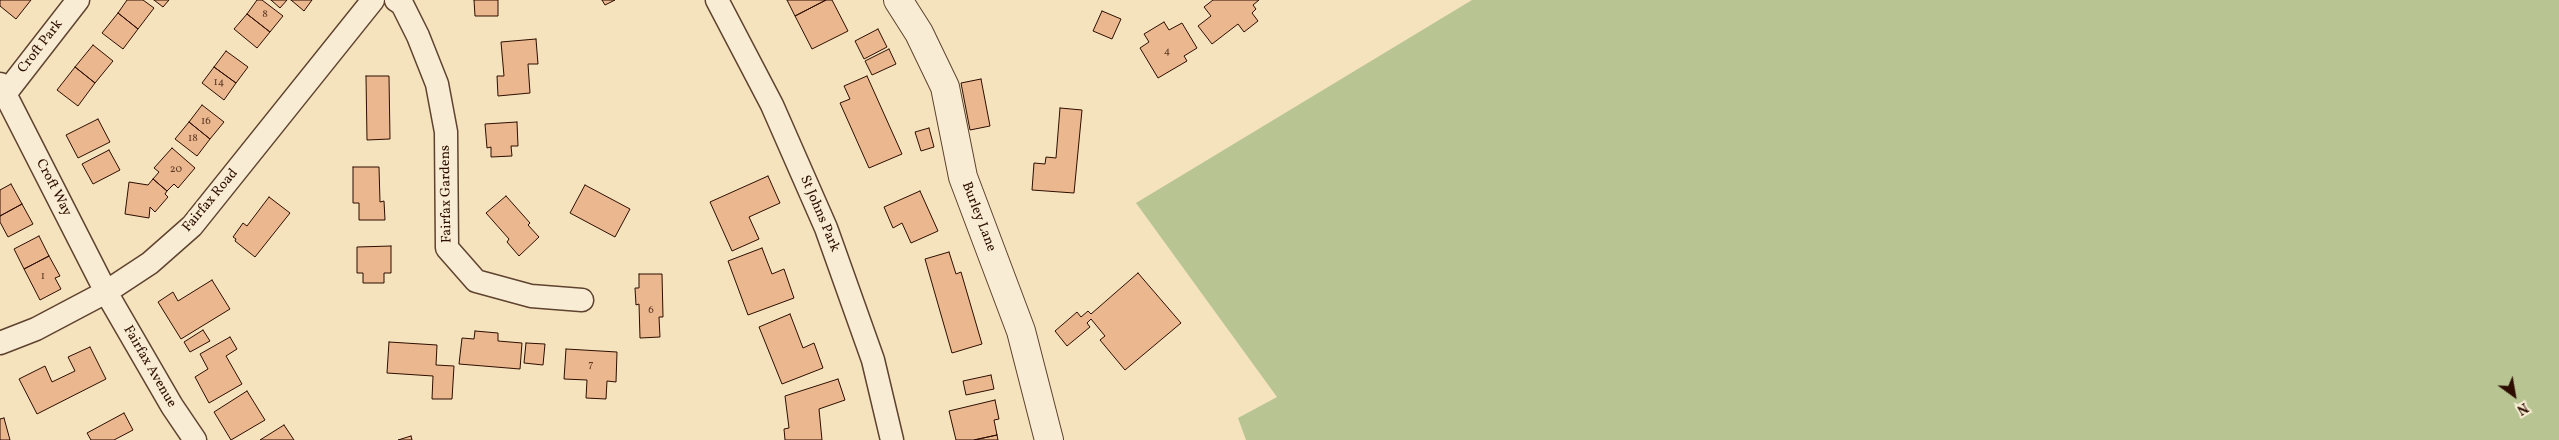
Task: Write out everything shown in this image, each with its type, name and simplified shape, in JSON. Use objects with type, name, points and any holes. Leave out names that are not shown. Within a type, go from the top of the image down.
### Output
[{"type":"street","name":"Croft Park","points":[[2,89],[78,0]]},
{"type":"street","name":"Fairfax Road","points":[[0,343],[36,329],[106,292],[150,263],[192,226],[373,0]]},
{"type":"street","name":"Fairfax Gardens","points":[[396,0],[402,4],[418,36],[437,84],[446,132],[447,248],[476,281],[530,296],[582,300]]},
{"type":"street","name":"St Johns Park","points":[[717,0],[772,105],[826,228],[873,360],[892,440]]},
{"type":"street","name":"Burley Lane","points":[[898,0],[919,33],[945,87],[962,176],[1021,331],[1048,440]]},
{"type":"street","name":"Croft Way","points":[[2,89],[106,292]]},
{"type":"street","name":"Fairfax Avenue","points":[[106,292],[172,406],[195,440]]},
{"type":"green space","points":[[1472,0],[2559,0],[2559,440],[1246,440],[1238,418],[1277,397],[1136,203]]},
{"type":"building","points":[[0,0],[31,0],[16,19],[0,6]]},
{"type":"building","points":[[127,0],[143,0],[154,8],[138,29],[118,13]]},
{"type":"building","points":[[154,0],[169,0],[163,7]]},
{"type":"building","points":[[257,0],[262,0],[283,16],[270,32],[247,14]]},
{"type":"building","points":[[271,0],[287,0],[280,8]]},
{"type":"building","points":[[291,0],[312,0],[304,11]]},
{"type":"building","points":[[474,0],[498,0],[498,16],[475,16]]},
{"type":"building","points":[[602,0],[615,0],[605,5]]},
{"type":"building","points":[[787,0],[826,0],[795,16]]},
{"type":"building","points":[[826,0],[832,0],[848,31],[812,49],[795,16]]},
{"type":"building","points":[[1213,0],[1259,0],[1253,5],[1256,9],[1252,13],[1258,21],[1244,32],[1238,24],[1212,44],[1198,26],[1211,16],[1204,7]]},
{"type":"building","points":[[1102,11],[1121,19],[1112,39],[1093,31]]},
{"type":"building","points":[[118,13],[138,29],[123,49],[102,33]]},
{"type":"building","points":[[247,14],[270,32],[257,48],[234,29]]},
{"type":"building","points":[[1164,22],[1169,30],[1182,23],[1197,48],[1184,56],[1187,61],[1158,78],[1140,48],[1149,42],[1144,34]]},
{"type":"building","points":[[878,29],[887,47],[864,59],[855,41]]},
{"type":"building","points":[[536,39],[538,64],[528,64],[530,93],[498,96],[497,76],[504,76],[501,42]]},
{"type":"building","points":[[93,45],[113,61],[95,83],[75,67]]},
{"type":"building","points":[[889,49],[896,64],[872,75],[865,61]]},
{"type":"building","points":[[226,51],[248,67],[236,83],[214,67]]},
{"type":"building","points":[[75,67],[95,83],[78,106],[57,90]]},
{"type":"building","points":[[214,67],[236,83],[224,100],[202,83]]},
{"type":"building","points":[[366,76],[389,76],[390,139],[367,140]]},
{"type":"building","points":[[867,76],[902,154],[869,168],[840,103],[850,99],[844,86]]},
{"type":"building","points":[[981,79],[990,126],[970,130],[961,83]]},
{"type":"building","points":[[202,105],[224,122],[210,139],[189,122]]},
{"type":"building","points":[[1060,108],[1082,110],[1074,193],[1032,190],[1034,163],[1045,164],[1046,157],[1056,158]]},
{"type":"building","points":[[98,119],[110,142],[78,158],[66,135]]},
{"type":"building","points":[[189,122],[210,139],[197,156],[175,139]]},
{"type":"building","points":[[517,122],[518,146],[511,146],[512,156],[491,157],[491,147],[487,148],[485,124]]},
{"type":"building","points":[[929,128],[934,147],[921,151],[915,132]]},
{"type":"building","points":[[172,148],[195,168],[178,188],[174,184],[167,191],[153,179],[159,172],[154,168]]},
{"type":"building","points":[[109,150],[120,170],[93,184],[82,164]]},
{"type":"building","points":[[353,167],[379,167],[380,202],[384,201],[385,220],[359,220],[359,203],[353,203]]},
{"type":"building","points":[[768,176],[780,203],[749,217],[759,239],[732,251],[710,202]]},
{"type":"building","points":[[153,179],[167,191],[165,194],[168,197],[155,212],[150,207],[149,218],[125,214],[129,182],[148,185]]},
{"type":"building","points":[[11,184],[22,204],[0,216],[0,190]]},
{"type":"building","points":[[585,185],[630,209],[615,237],[570,213]]},
{"type":"building","points":[[920,191],[938,231],[911,243],[902,223],[893,228],[884,207]]},
{"type":"building","points":[[506,196],[530,223],[528,225],[539,237],[519,256],[507,242],[509,239],[486,213]]},
{"type":"building","points":[[269,197],[290,213],[255,257],[235,241],[236,239],[233,237],[243,223],[247,226]]},
{"type":"building","points":[[22,204],[33,224],[8,237],[0,222],[0,216]]},
{"type":"building","points":[[39,236],[49,256],[24,269],[14,249]]},
{"type":"building","points":[[391,246],[391,273],[384,273],[384,283],[363,283],[363,273],[357,273],[357,247]]},
{"type":"building","points":[[762,248],[772,274],[784,269],[794,298],[748,315],[728,261]]},
{"type":"building","points":[[949,252],[956,274],[961,272],[982,344],[952,353],[925,259]]},
{"type":"building","points":[[49,256],[60,276],[55,278],[61,289],[40,300],[24,269]]},
{"type":"building","points":[[1138,273],[1181,323],[1125,370],[1100,340],[1105,336],[1091,319],[1087,323],[1090,327],[1067,346],[1055,331],[1077,312],[1081,317],[1088,311],[1091,314]]},
{"type":"building","points":[[639,274],[662,274],[663,317],[659,317],[660,337],[640,338],[639,304],[636,305],[635,288],[639,288]]},
{"type":"building","points":[[212,280],[230,309],[181,339],[158,302],[173,292],[178,301]]},
{"type":"building","points":[[790,314],[803,348],[814,343],[823,368],[782,384],[759,327]]},
{"type":"building","points":[[203,330],[210,341],[190,352],[184,342]]},
{"type":"building","points":[[475,331],[498,333],[498,341],[522,343],[520,369],[459,364],[462,338],[474,339]]},
{"type":"building","points":[[230,337],[237,349],[226,356],[242,384],[209,403],[195,377],[208,369],[200,354]]},
{"type":"building","points":[[389,342],[437,345],[436,365],[454,366],[452,399],[432,399],[433,376],[387,373]]},
{"type":"building","points":[[526,343],[545,344],[543,365],[524,363]]},
{"type":"building","points":[[90,347],[106,379],[37,414],[19,379],[45,366],[52,382],[75,371],[68,357]]},
{"type":"building","points":[[566,349],[617,352],[616,382],[607,381],[606,399],[586,398],[587,380],[564,379]]},
{"type":"building","points":[[991,375],[994,389],[966,395],[963,381]]},
{"type":"building","points":[[838,379],[845,400],[819,409],[822,440],[785,440],[784,429],[789,428],[785,396]]},
{"type":"building","points":[[247,391],[265,420],[231,440],[214,412]]},
{"type":"building","points":[[995,400],[999,419],[994,420],[997,435],[974,440],[956,440],[949,411]]},
{"type":"building","points":[[124,413],[133,430],[114,440],[91,440],[87,433]]},
{"type":"building","points":[[4,418],[10,440],[0,440],[0,419]]},
{"type":"building","points":[[284,425],[294,440],[260,440]]},
{"type":"building","points":[[997,435],[998,440],[974,440]]},
{"type":"building","points":[[411,436],[412,440],[398,440]]}]
